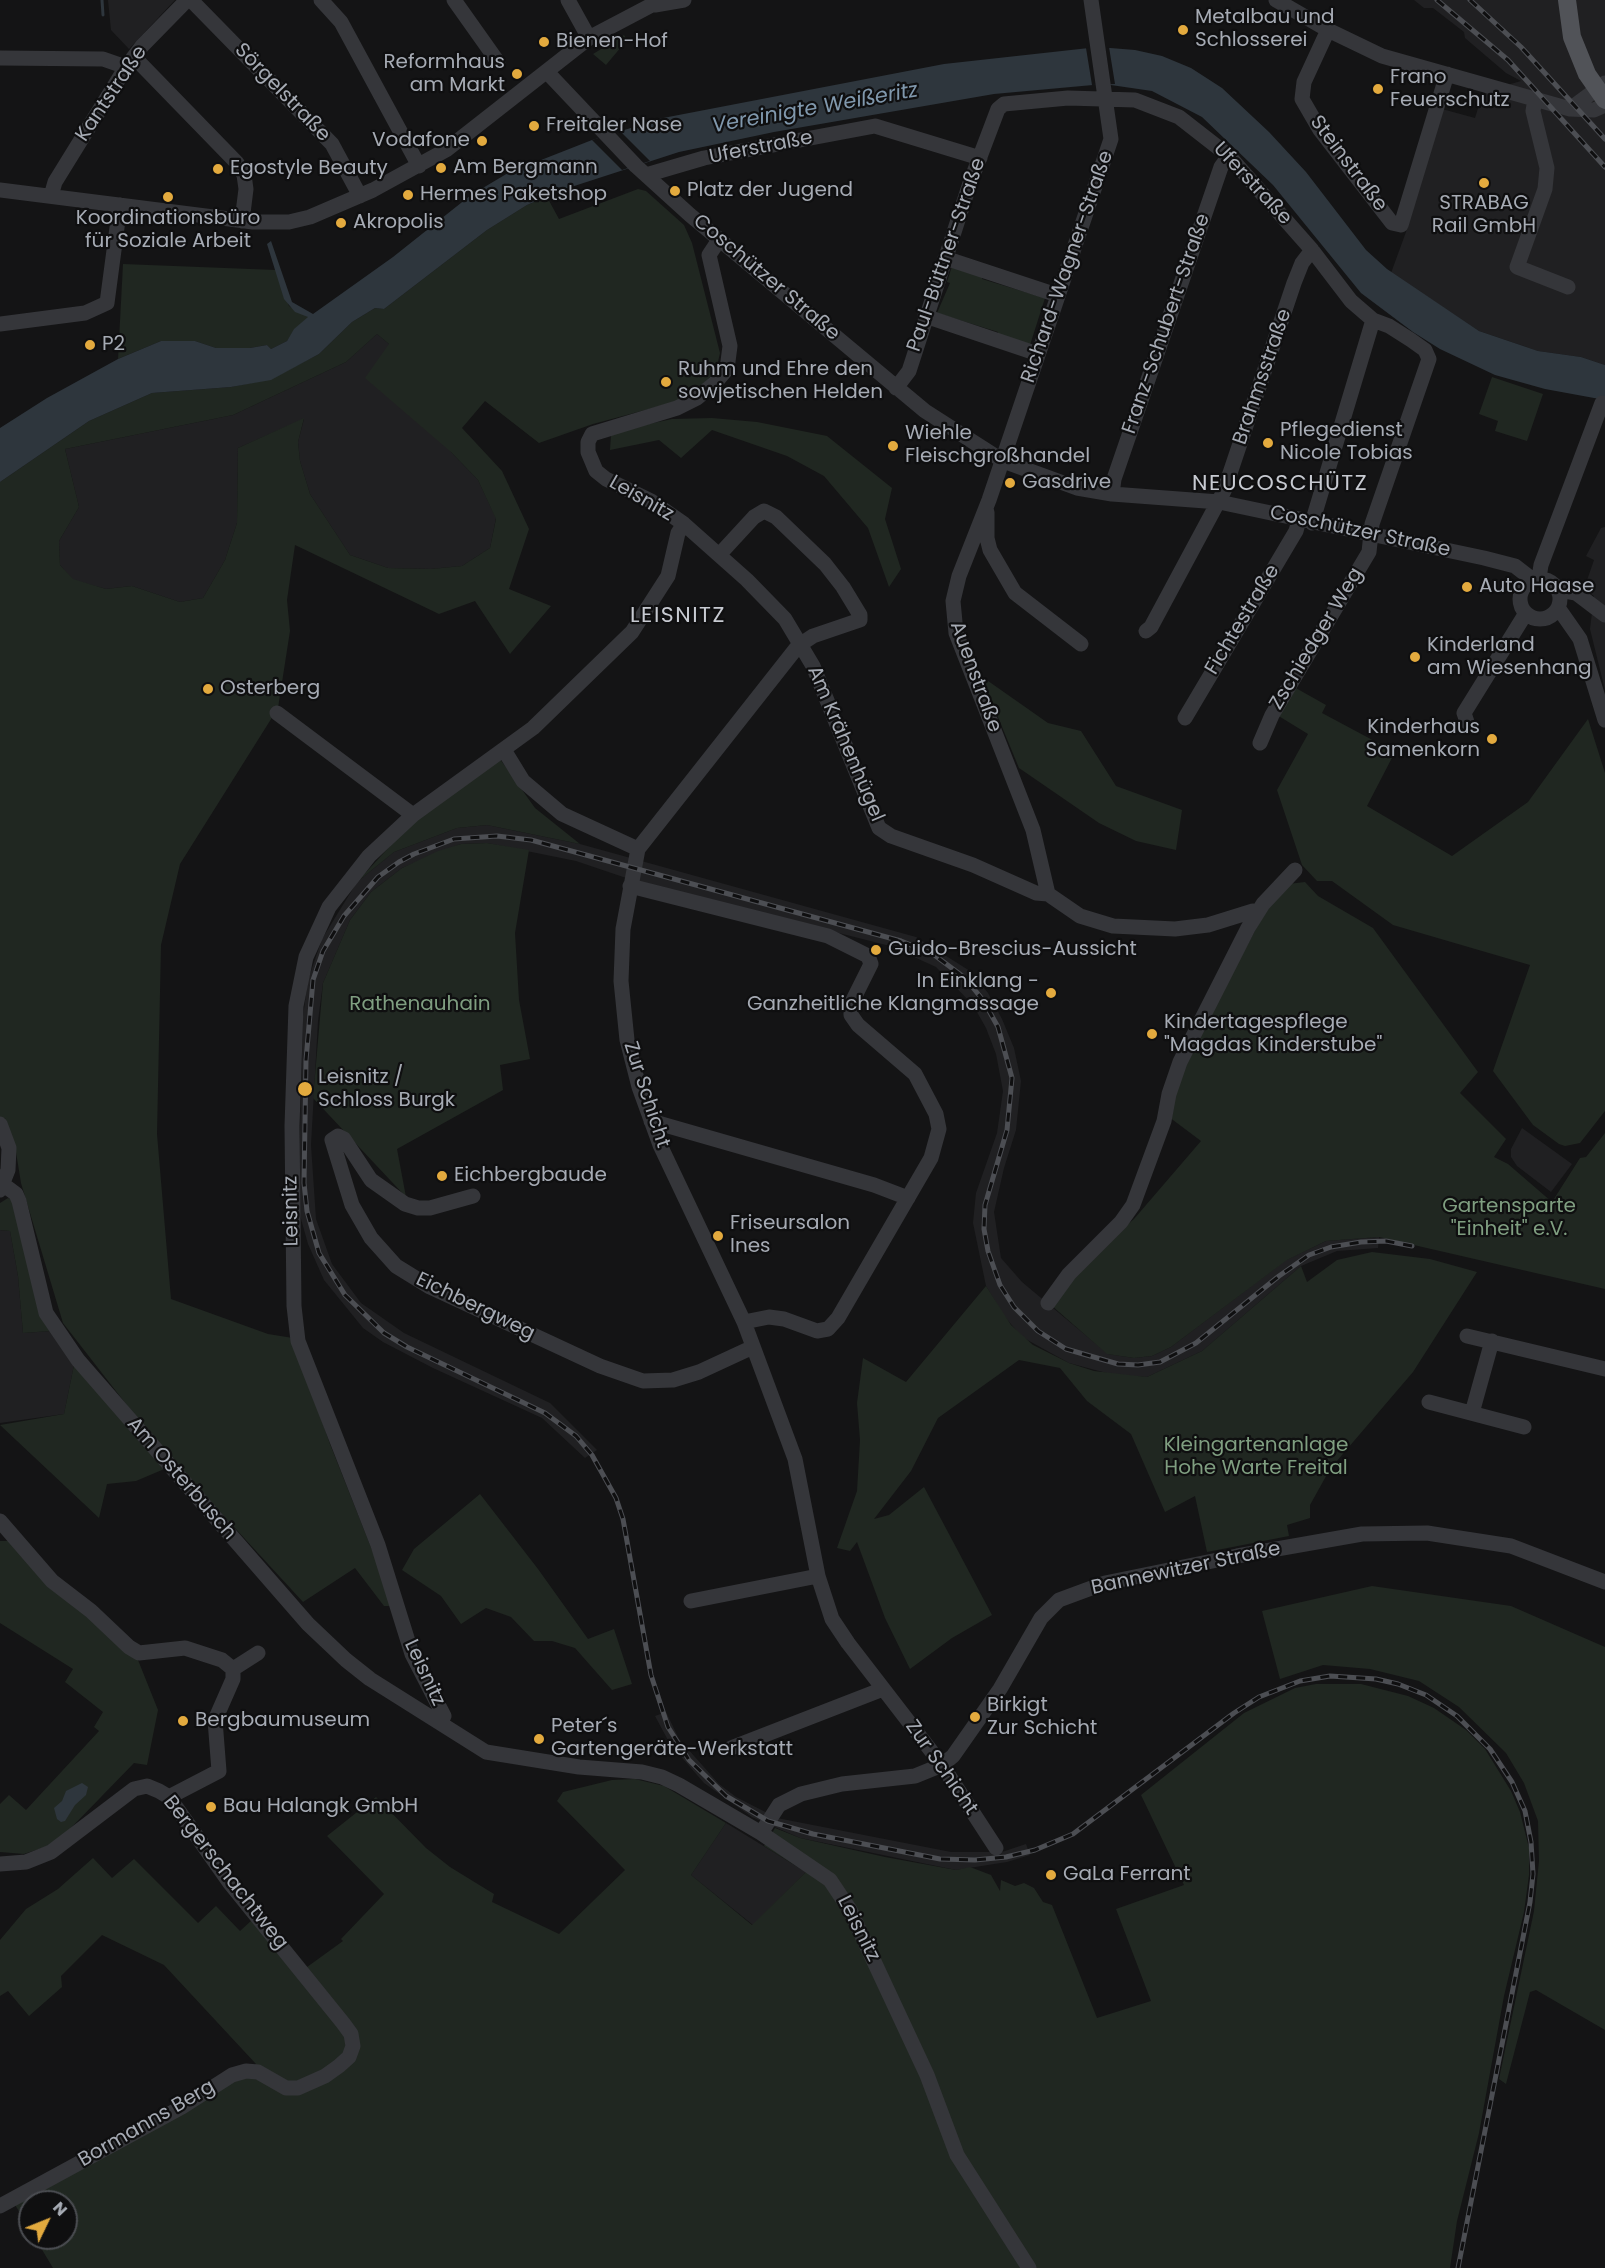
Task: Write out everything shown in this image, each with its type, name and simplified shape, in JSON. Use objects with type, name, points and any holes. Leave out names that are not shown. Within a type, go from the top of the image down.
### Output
[{"type":"main road","points":[[1568,4],[1603,91]]},
{"type":"street","name":"Kantstraße","points":[[51,196],[55,182],[130,62],[189,0]]},
{"type":"street","name":"Sörgelstraße","points":[[189,0],[332,144],[360,196]]},
{"type":"street","points":[[321,0],[338,18],[418,166]]},
{"type":"street","points":[[454,0],[498,62]]},
{"type":"street","points":[[568,0],[589,38]]},
{"type":"street","points":[[0,190],[120,205],[297,221],[360,196],[418,166],[454,144],[589,38],[658,3],[684,0]]},
{"type":"street","name":"Richard-Wagner-Straße","points":[[1003,461],[1111,139],[1091,0]]},
{"type":"street","points":[[1276,0],[1328,30],[1382,56],[1570,109],[1603,91]]},
{"type":"street","name":"Steinstraße","points":[[1328,30],[1304,82],[1302,99],[1320,130],[1392,224],[1401,225],[1447,74]]},
{"type":"street","points":[[0,58],[105,59],[130,62],[225,151],[244,174],[243,215]]},
{"type":"street","name":"Coschützer Straße","points":[[547,72],[641,170],[719,240],[896,388],[955,431],[1003,461],[1077,488],[1112,494],[1219,502],[1515,566],[1531,582],[1551,581],[1557,605]]},
{"type":"street","name":"Uferstraße","points":[[994,120],[998,109],[1004,104],[1104,92],[1135,100],[1179,117],[1229,156],[1312,250],[1351,301],[1373,320],[1389,326],[1411,340]]},
{"type":"street","points":[[1535,99],[1533,111],[1547,168],[1545,189],[1517,267],[1568,287]]},
{"type":"street","name":"Paul-Büttner-Straße","points":[[896,388],[909,371],[925,316],[994,120]]},
{"type":"street","name":"Uferstraße","points":[[641,170],[875,126],[980,158]]},
{"type":"street","name":"Franz-Schubert-Straße","points":[[1112,494],[1114,479],[1221,167],[1229,156]]},
{"type":"street","points":[[0,324],[85,313],[107,303],[120,205]]},
{"type":"street","name":"Leisnitz","points":[[719,240],[709,255],[730,346],[727,369],[697,398],[677,408],[599,430],[592,434],[588,442],[588,452],[596,471],[606,479],[651,501],[684,524],[678,532],[668,576],[632,632],[534,728],[412,815],[354,873],[326,913],[306,957],[296,1006],[293,1053],[294,1306],[298,1341],[378,1545],[412,1654],[444,1716],[441,1722],[495,1755],[642,1772],[662,1777],[761,1833],[819,1870],[841,1894],[927,2074],[957,2155],[1029,2268]]},
{"type":"street","name":"Brahmsstraße","points":[[1146,631],[1219,502],[1294,283],[1302,263],[1312,250]]},
{"type":"street","points":[[945,258],[1057,295]]},
{"type":"street","points":[[925,316],[1038,354]]},
{"type":"street","name":"Fichtestraße","points":[[1185,718],[1296,531],[1305,521],[1373,320]]},
{"type":"street","name":"Zschiedger Weg","points":[[1260,743],[1272,715],[1369,552],[1371,535],[1387,481],[1427,369],[1428,359],[1425,350],[1411,340]]},
{"type":"street","points":[[1467,722],[1464,713],[1526,613],[1520,603],[1541,565],[1602,403],[1605,404]]},
{"type":"street","name":"Auenstraße","points":[[1003,461],[959,576],[953,595],[952,613],[966,662],[1033,830],[1048,894]]},
{"type":"street","points":[[987,506],[987,538],[990,550],[1015,593],[1081,645]]},
{"type":"street","points":[[719,555],[754,517],[764,511],[776,517],[825,564],[851,600],[860,620],[813,636],[801,644]]},
{"type":"street","name":"Am Krähenhügel","points":[[684,524],[773,605],[801,644],[826,696],[865,797],[883,833],[973,865],[1036,893],[1048,894],[1080,916],[1125,928],[1192,927],[1253,911],[1257,914]]},
{"type":"street","name":"Coschützer Straße","points":[[1526,613],[1539,620],[1576,593],[1600,611]]},
{"type":"street","points":[[1557,605],[1577,633],[1605,720]]},
{"type":"street","name":"Zur Schicht","points":[[801,644],[638,849],[622,929],[623,1010],[627,1040],[639,1087],[660,1145],[744,1322],[795,1459],[818,1576],[832,1619],[942,1765],[996,1848]]},
{"type":"street","points":[[277,713],[412,815]]},
{"type":"street","points":[[504,750],[523,781],[562,814],[638,849]]},
{"type":"street","points":[[1048,1303],[1069,1274],[1121,1222],[1133,1205],[1161,1130],[1180,1062],[1257,914],[1295,870]]},
{"type":"street","points":[[630,886],[828,936],[868,956],[871,964],[851,1004],[851,1015],[858,1025],[915,1074],[936,1114],[939,1129],[932,1158],[828,1329],[817,1331],[784,1319],[769,1317],[744,1322]]},
{"type":"street","points":[[651,1121],[853,1178],[908,1198]]},
{"type":"street","points":[[0,1124],[9,1148],[8,1170],[2,1187]]},
{"type":"street","name":"Eichbergweg","points":[[473,1196],[430,1208],[418,1208],[405,1204],[371,1180],[344,1139],[338,1136],[332,1140],[352,1205],[371,1238],[396,1266],[430,1287],[600,1366],[643,1381],[673,1380],[699,1372],[753,1347]]},
{"type":"street","name":"Am Osterbusch","points":[[2,1187],[16,1194],[19,1202],[46,1313],[78,1360],[308,1624],[370,1679],[441,1722]]},
{"type":"street","points":[[1467,1336],[1605,1369]]},
{"type":"street","points":[[1472,1413],[1492,1341]]},
{"type":"street","points":[[1429,1402],[1524,1427]]},
{"type":"street","points":[[0,1521],[52,1581],[92,1611],[129,1647],[139,1653],[186,1648],[222,1660],[233,1669]]},
{"type":"street","name":"Bannewitzer Straße","points":[[761,1833],[770,1814],[779,1805],[801,1794],[842,1784],[915,1776],[942,1765],[953,1756],[1000,1689],[1041,1618],[1059,1600],[1105,1583],[1228,1557],[1362,1534],[1409,1533],[1443,1535],[1511,1546],[1605,1582]]},
{"type":"street","points":[[691,1601],[818,1576]]},
{"type":"street","points":[[233,1669],[258,1653]]},
{"type":"street","points":[[169,1797],[219,1771],[215,1720],[233,1679],[233,1669]]},
{"type":"street","points":[[731,1748],[883,1689]]},
{"type":"street","name":"Bergerschachtweg","points":[[0,1864],[26,1862],[51,1852],[134,1789],[147,1786],[169,1797],[229,1882],[351,2034],[353,2046],[350,2057],[325,2076],[298,2088]]},
{"type":"street","name":"Bormanns Berg","points":[[0,2206],[182,2107],[232,2075],[246,2071],[258,2072],[286,2088],[298,2088]]},
{"type":"shaded area","points":[[108,0],[175,0],[129,49],[111,30]]},
{"type":"shaded area","points":[[1414,0],[1605,0],[1605,365],[1581,357],[1538,351],[1479,331],[1391,273],[1406,232],[1442,109],[1475,118],[1483,92],[1521,81],[1506,73],[1465,38],[1464,32],[1433,8],[1424,8]]},
{"type":"shaded area","points":[[377,334],[389,344],[451,452],[478,480],[496,518],[490,548],[462,566],[431,569],[388,568],[350,555],[310,494],[300,461],[298,442],[304,419],[238,448],[237,523],[225,560],[203,598],[180,602],[132,586],[106,589],[73,580],[60,565],[59,541],[79,507],[65,449],[233,415],[346,362]]},
{"type":"shaded area","points":[[1605,527],[1605,690],[1590,629],[1594,596],[1584,589],[1594,560],[1586,556],[1601,528]]},
{"type":"shaded area","points":[[487,825],[580,844],[916,937],[970,971],[988,993],[1002,1019],[1014,1048],[1021,1081],[1016,1130],[994,1212],[1001,1258],[1022,1282],[1108,1354],[1134,1358],[1152,1356],[1171,1347],[1286,1260],[1326,1241],[1379,1237],[1378,1248],[1337,1251],[1301,1266],[1202,1351],[1147,1377],[1114,1375],[1069,1363],[1022,1337],[1004,1316],[986,1286],[973,1223],[976,1193],[997,1133],[1003,1091],[996,1054],[986,1028],[973,1005],[936,967],[890,946],[638,882],[576,861],[487,843],[461,844],[402,868],[371,892],[350,920],[323,983],[318,1021],[311,1145],[316,1219],[332,1264],[361,1303],[404,1333],[550,1403],[597,1450],[585,1458],[542,1418],[433,1368],[383,1342],[363,1328],[324,1280],[308,1244],[298,1208],[303,1016],[308,980],[322,939],[357,882],[394,852],[457,828]]},
{"type":"shaded area","points":[[1522,1128],[1572,1164],[1551,1192],[1517,1166],[1511,1157],[1511,1149]]},
{"type":"shaded area","points":[[0,1230],[10,1231],[18,1276],[23,1333],[51,1331],[74,1365],[64,1414],[0,1423]]},
{"type":"shaded area","points":[[666,1712],[679,1739],[719,1784],[736,1797],[777,1818],[951,1852],[1002,1852],[1026,1844],[1030,1855],[1007,1862],[956,1870],[800,1838],[752,1817],[704,1783],[670,1744],[655,1716]]},
{"type":"shaded area","points":[[726,1823],[806,1872],[753,1925],[691,1875]]},
{"type":"green space","points":[[624,35],[627,40],[606,65],[593,54]]},
{"type":"green space","points":[[638,189],[646,191],[684,225],[692,243],[720,353],[716,371],[702,385],[675,402],[593,424],[539,443],[485,401],[462,428],[502,471],[529,529],[509,589],[551,606],[510,654],[475,601],[439,614],[295,545],[287,600],[290,631],[278,708],[180,864],[161,945],[157,1134],[171,1299],[268,1334],[293,1338],[330,1444],[378,1565],[390,1606],[384,1606],[355,1568],[303,1602],[176,1464],[136,1481],[107,1484],[99,1518],[0,1425],[64,1414],[74,1365],[140,1422],[63,1323],[21,1183],[15,1146],[5,1118],[0,1118],[0,482],[89,421],[152,393],[231,387],[271,379],[319,354],[352,322],[375,308],[384,309],[487,230],[527,205],[547,197],[559,219]],"holes":[[[377,334],[389,344],[365,378],[451,452],[478,480],[496,519],[490,548],[462,566],[431,569],[388,568],[350,555],[310,494],[300,461],[298,442],[304,418],[238,448],[237,523],[225,560],[203,598],[180,602],[132,586],[106,589],[73,579],[60,565],[59,541],[79,507],[65,449],[233,415],[346,362]]]},
{"type":"green space","points":[[123,264],[276,270],[289,306],[309,317],[295,329],[287,341],[271,349],[267,345],[250,348],[216,348],[195,341],[161,341],[118,359]]},
{"type":"green space","points":[[952,266],[982,276],[982,279],[1045,298],[1030,345],[998,334],[998,332],[937,313],[950,283],[947,282]]},
{"type":"green space","points":[[1492,377],[1543,394],[1527,441],[1495,431],[1498,421],[1479,414]]},
{"type":"green space","points":[[712,418],[757,422],[827,436],[892,488],[885,519],[901,569],[889,587],[868,528],[824,476],[787,456],[712,430],[681,458],[659,440],[610,450],[611,435],[625,429],[672,419]]},
{"type":"green space","points":[[981,676],[1048,723],[1081,731],[1116,786],[1182,810],[1176,850],[1136,841],[1099,823],[1019,768]]},
{"type":"green space","points":[[1294,687],[1326,705],[1322,713],[1395,752],[1367,806],[1452,856],[1528,802],[1588,719],[1605,773],[1605,1111],[1580,1143],[1565,1146],[1559,1144],[1533,1125],[1493,1071],[1530,965],[1393,925],[1332,881],[1317,881],[1302,865],[1277,790],[1308,734],[1277,715]]},
{"type":"green space","points":[[500,759],[535,808],[580,844],[487,825],[457,828],[394,852],[357,882],[416,818]]},
{"type":"green space","name":"Rathenauhain","points":[[487,843],[529,850],[515,933],[519,1000],[530,1059],[500,1065],[503,1090],[397,1149],[406,1197],[313,1098],[323,983],[350,920],[371,892],[402,868],[438,851],[461,844]]},
{"type":"green space","name":"Gartensparte \"Einheit\" e.V.","points":[[1305,882],[1318,896],[1373,928],[1478,1072],[1460,1093],[1506,1139],[1494,1157],[1508,1164],[1552,1202],[1580,1158],[1586,1157],[1605,1133],[1605,1289],[1379,1237],[1326,1241],[1287,1260],[1171,1347],[1152,1356],[1134,1358],[1107,1354],[1051,1305],[1080,1266],[1134,1219],[1201,1141],[1169,1117],[1186,1059],[1266,910],[1288,884]]},
{"type":"green space","points":[[8,1198],[16,1201],[51,1331],[23,1333],[18,1276],[10,1231],[0,1230],[0,1203]]},
{"type":"green space","name":"Kleingartenanlage Hohe Warte Freital","points":[[1372,1252],[1430,1259],[1477,1272],[1413,1372],[1330,1469],[1310,1505],[1310,1518],[1287,1525],[1289,1536],[1207,1552],[1195,1496],[1165,1512],[1131,1434],[1087,1401],[1060,1368],[1019,1360],[938,1418],[911,1471],[874,1519],[889,1515],[924,1487],[992,1615],[952,1638],[910,1669],[885,1618],[857,1542],[850,1551],[837,1548],[857,1491],[860,1440],[857,1403],[863,1358],[906,1382],[986,1286],[1011,1325],[1033,1345],[1069,1363],[1094,1371],[1147,1377],[1202,1351],[1301,1266],[1307,1282],[1337,1260]]},
{"type":"green space","points":[[480,1494],[588,1639],[614,1629],[632,1684],[612,1690],[575,1648],[552,1641],[534,1641],[511,1617],[486,1608],[461,1624],[441,1596],[402,1570],[414,1549]]},
{"type":"green space","points":[[0,1541],[14,1541],[138,1660],[158,1710],[147,1765],[134,1763],[67,1832],[48,1846],[24,1854],[0,1852],[0,1804],[9,1795],[26,1810],[99,1731],[94,1727],[103,1712],[65,1682],[73,1669],[0,1623]]},
{"type":"green space","points":[[1372,1586],[1511,1606],[1605,1647],[1605,2030],[1536,1990],[1530,1992],[1506,2084],[1499,2079],[1534,1911],[1539,1861],[1538,1821],[1524,1783],[1506,1753],[1459,1707],[1419,1681],[1370,1669],[1323,1665],[1280,1679],[1262,1611]]},
{"type":"green space","points":[[1316,1684],[1361,1684],[1408,1696],[1434,1708],[1466,1730],[1485,1749],[1511,1791],[1520,1812],[1529,1848],[1529,1875],[1524,1912],[1504,1996],[1479,2133],[1457,2221],[1450,2268],[53,2268],[42,2250],[78,2250],[78,2190],[38,2190],[178,2115],[256,2064],[164,1965],[102,1935],[61,1976],[62,1987],[29,2016],[8,1991],[0,1996],[0,1940],[26,1909],[58,1889],[93,1858],[112,1878],[134,1859],[198,1923],[216,1906],[240,1931],[252,1920],[296,1975],[343,1941],[341,1939],[384,1894],[327,1836],[376,1797],[426,1848],[450,1867],[494,1894],[492,1902],[559,1934],[625,1870],[557,1801],[563,1792],[612,1780],[635,1779],[664,1786],[726,1823],[691,1875],[752,1925],[806,1872],[764,1846],[775,1828],[800,1838],[885,1857],[956,1870],[970,1867],[991,1875],[1000,1891],[1001,1880],[1015,1886],[1024,1883],[1034,1888],[1043,1902],[1052,1905],[1097,2018],[1151,2001],[1116,1909],[1184,1885],[1141,1795],[1244,1713],[1295,1688]]},
{"type":"water","name":"Vereinigte Weißeritz","points":[[1098,47],[1135,50],[1162,56],[1191,68],[1222,88],[1269,132],[1306,172],[1366,250],[1387,269],[1479,331],[1538,351],[1581,357],[1605,365],[1605,400],[1545,389],[1495,375],[1440,349],[1413,332],[1361,293],[1273,185],[1202,117],[1152,91],[1104,84],[994,94],[774,132],[679,152],[565,189],[527,205],[487,230],[384,309],[375,308],[352,322],[319,354],[271,380],[231,387],[152,393],[89,421],[0,482],[0,428],[47,398],[118,359],[161,341],[195,341],[216,348],[250,348],[267,345],[271,349],[287,341],[294,329],[308,317],[295,312],[284,299],[267,244],[271,241],[292,302],[313,314],[393,257],[471,195],[508,173],[592,140],[663,118],[944,64]]},
{"type":"water","points":[[82,1783],[88,1787],[86,1795],[75,1805],[65,1821],[61,1822],[57,1819],[54,1808],[62,1801],[66,1791]]},
{"type":"pier","points":[[1109,47],[1115,84],[1092,85],[1086,48]]},
{"type":"pier","points":[[620,131],[650,161],[622,170],[592,140]]},
{"type":"waterway","points":[[102,0],[103,15]]},
{"type":"railway","points":[[1437,0],[1508,60],[1605,167]]},
{"type":"railway","points":[[1470,0],[1521,47],[1605,139]]},
{"type":"railway","points":[[1412,1246],[1386,1241],[1361,1242],[1331,1247],[1309,1255],[1279,1276],[1196,1343],[1160,1362],[1138,1365],[1118,1364],[1066,1349],[1038,1331],[1014,1307],[1000,1285],[988,1251],[984,1229],[985,1205],[1007,1130],[1012,1078],[998,1027],[983,1000],[965,978],[933,954],[901,941],[531,840],[497,836],[454,839],[399,862],[378,877],[344,916],[323,951],[313,980],[306,1060],[304,1183],[307,1211],[319,1253],[345,1295],[384,1333],[407,1347],[545,1413],[576,1436],[592,1455],[616,1498],[623,1519],[651,1675],[668,1727],[689,1760],[726,1796],[768,1821],[813,1834],[940,1859],[975,1860],[1006,1857],[1035,1850],[1073,1834],[1234,1713],[1259,1697],[1300,1681],[1330,1676],[1376,1679],[1398,1684],[1426,1695],[1457,1716],[1490,1749],[1512,1782],[1525,1811],[1531,1842],[1533,1874],[1530,1902],[1458,2268]]},
{"type":"place","name":"Metalbau und Schlosserei","points":[[1183,30]]},
{"type":"place","name":"Bienen-Hof","points":[[544,42]]},
{"type":"place","name":"Reformhaus am Markt","points":[[517,74]]},
{"type":"place","name":"Frano Feuerschutz","points":[[1378,89]]},
{"type":"place","name":"Freitaler Nase","points":[[534,126]]},
{"type":"place","name":"Vodafone","points":[[482,141]]},
{"type":"place","name":"Am Bergmann","points":[[441,168]]},
{"type":"place","name":"Egostyle Beauty","points":[[218,169]]},
{"type":"place","name":"STRABAG Rail GmbH","points":[[1484,183]]},
{"type":"place","name":"Platz der Jugend","points":[[675,191]]},
{"type":"place","name":"Hermes Paketshop","points":[[408,195]]},
{"type":"place","name":"Koordinationsbüro für Soziale Arbeit","points":[[168,197]]},
{"type":"place","name":"Akropolis","points":[[341,223]]},
{"type":"place","name":"P2","points":[[90,345]]},
{"type":"place","name":"Ruhm und Ehre den sowjetischen Helden","points":[[666,382]]},
{"type":"place","name":"Pflegedienst Nicole Tobias","points":[[1268,443]]},
{"type":"place","name":"Wiehle Fleischgroßhandel","points":[[893,446]]},
{"type":"place","name":"Gasdrive","points":[[1010,483]]},
{"type":"place","name":"Auto Haase","points":[[1467,587]]},
{"type":"place","name":"Kinderland am Wiesenhang","points":[[1415,657]]},
{"type":"place","name":"Osterberg","points":[[208,689]]},
{"type":"place","name":"Kinderhaus Samenkorn","points":[[1492,739]]},
{"type":"place","name":"Guido-Brescius-Aussicht","points":[[876,950]]},
{"type":"place","name":"In Einklang - Ganzheitliche Klangmassage","points":[[1051,993]]},
{"type":"place","name":"Kindertagespflege \"Magdas Kinderstube\"","points":[[1152,1034]]},
{"type":"place","name":"Leisnitz / Schloss Burgk","points":[[305,1089]]},
{"type":"place","name":"Eichbergbaude","points":[[442,1176]]},
{"type":"place","name":"Friseursalon Ines","points":[[718,1236]]},
{"type":"place","name":"Birkigt Zur Schicht","points":[[975,1717]]},
{"type":"place","name":"Bergbaumuseum","points":[[183,1721]]},
{"type":"place","name":"Peter´s Gartengeräte-Werkstatt","points":[[539,1739]]},
{"type":"place","name":"Bau Halangk GmbH","points":[[211,1807]]},
{"type":"place","name":"GaLa Ferrant","points":[[1051,1875]]},
{"type":"district","name":"NEUCOSCHÜTZ","points":[[1280,484]]},
{"type":"district","name":"LEISNITZ","points":[[678,616]]}]
